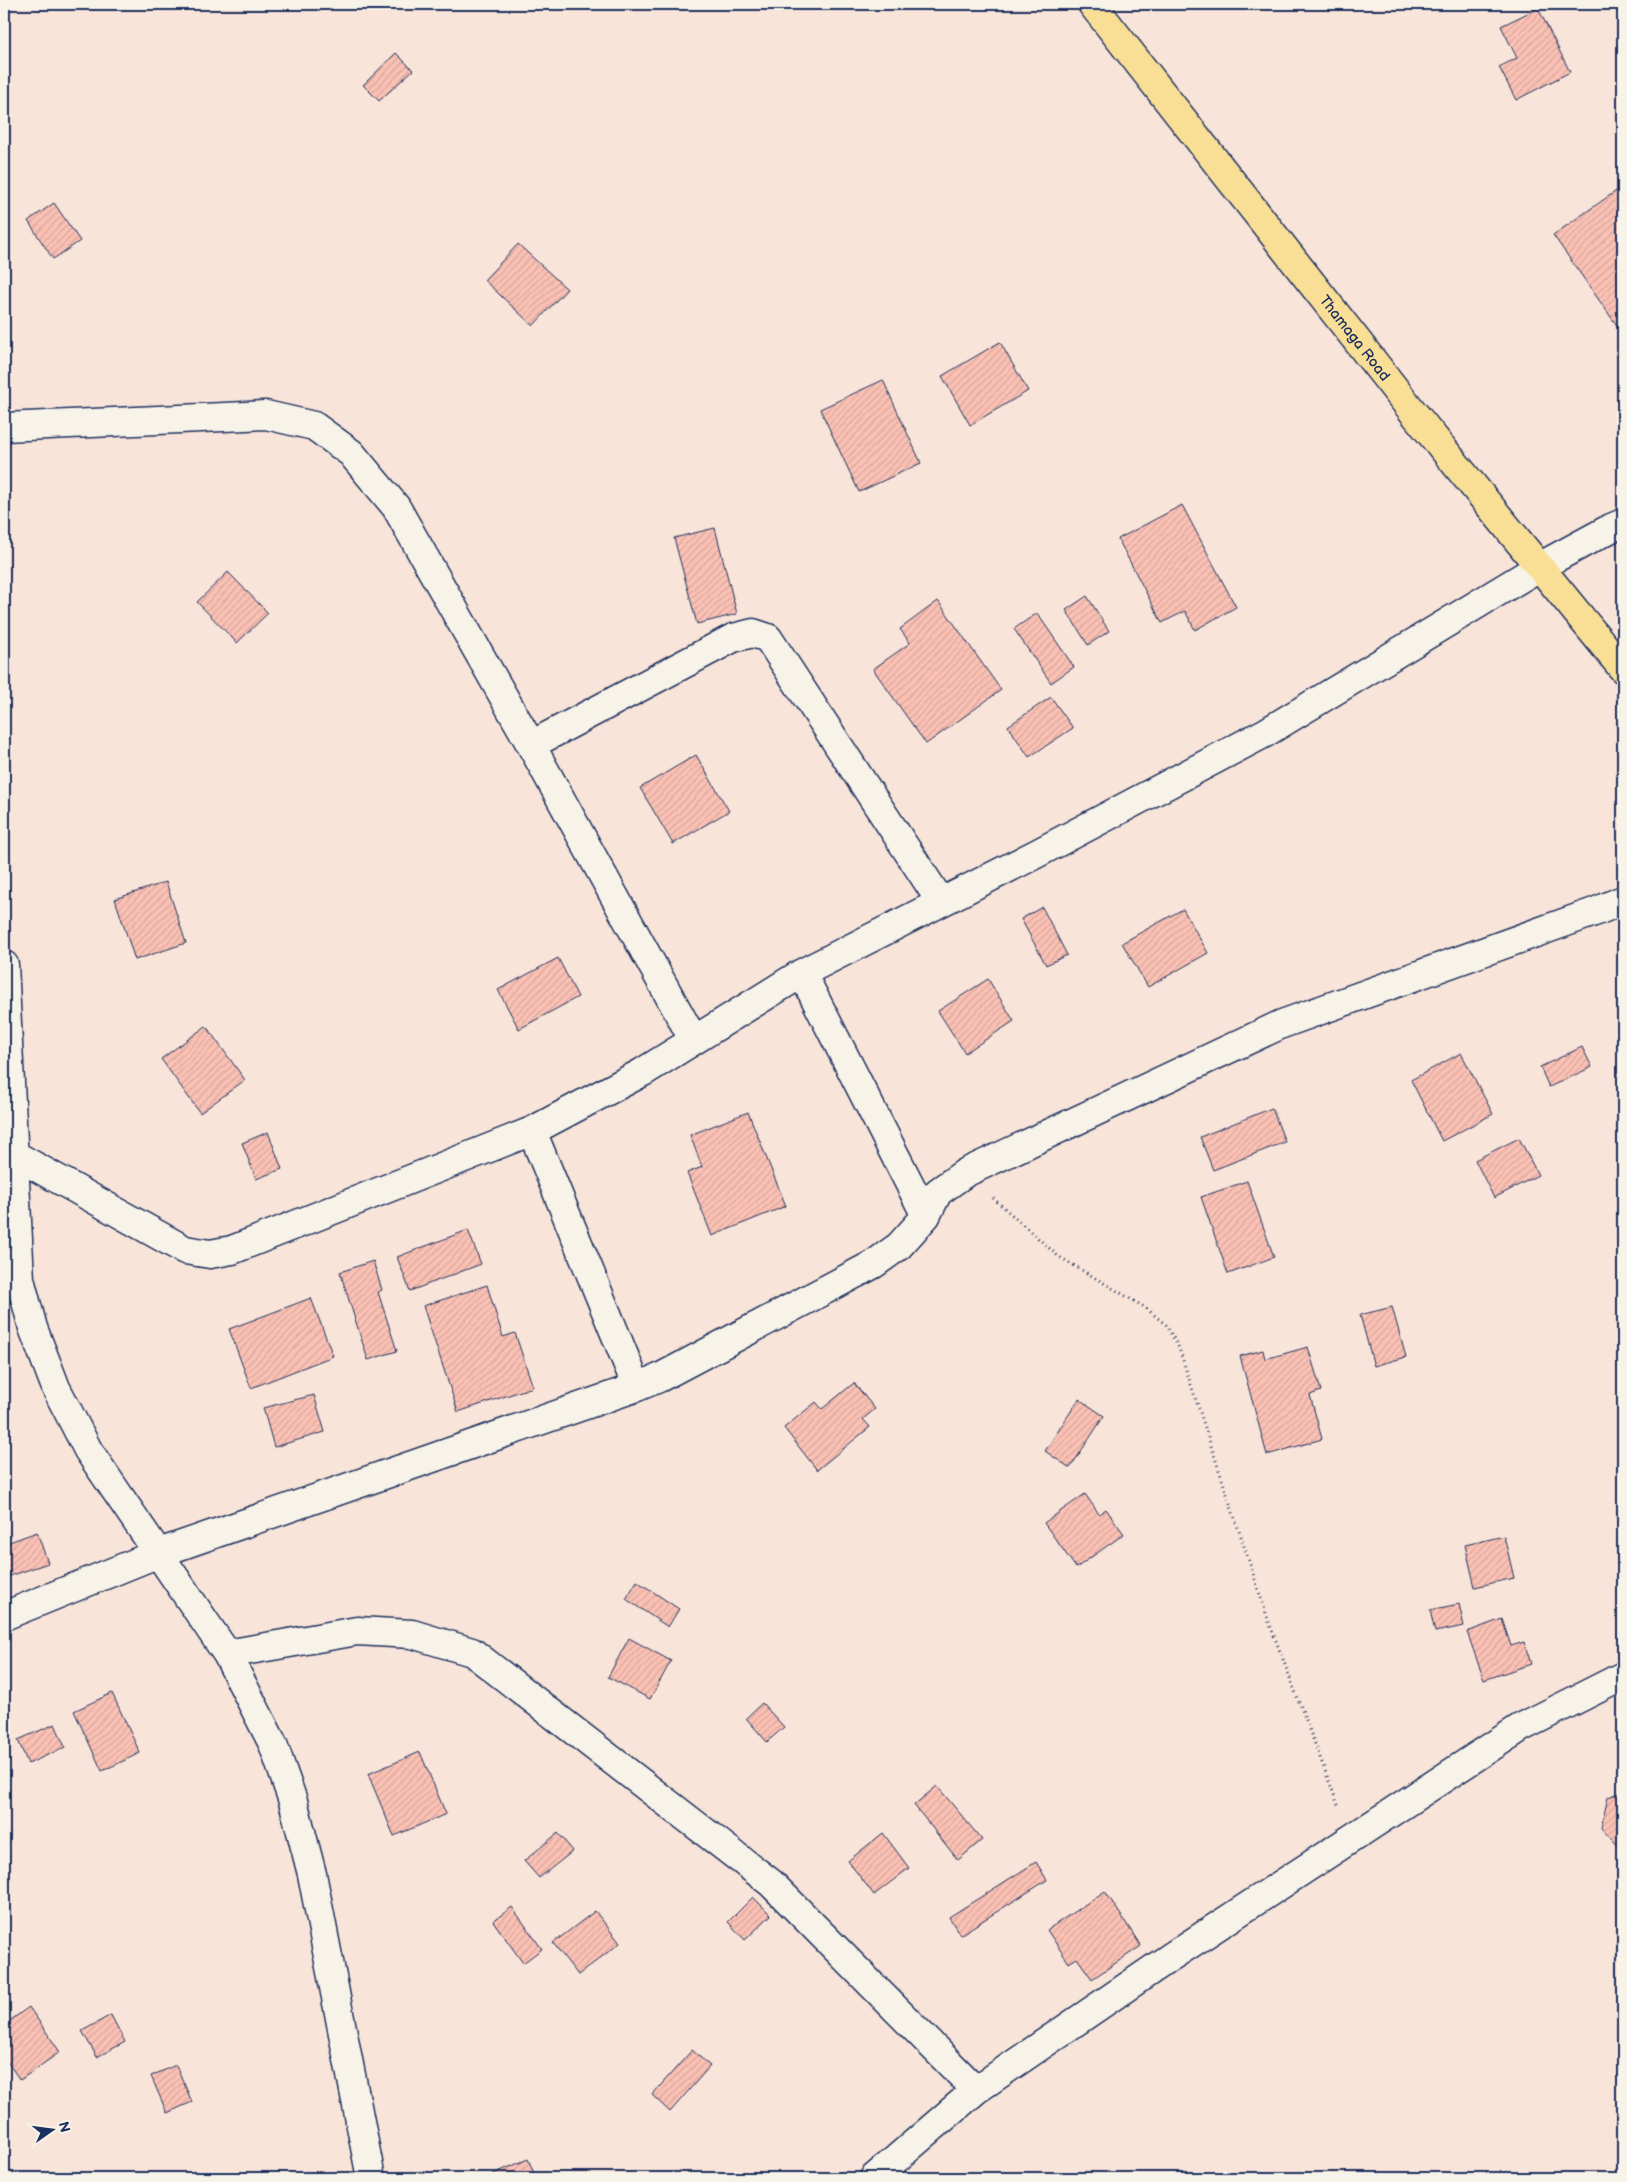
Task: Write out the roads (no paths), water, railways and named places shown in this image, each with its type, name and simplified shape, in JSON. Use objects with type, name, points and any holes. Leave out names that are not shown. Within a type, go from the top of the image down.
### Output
[{"type":"main road","name":"Thamaga Road","points":[[1092,4],[1413,412],[1623,668]]},
{"type":"street","points":[[4,426],[266,416],[314,426],[351,453],[396,507],[531,745],[693,1039]]},
{"type":"street","points":[[8,1153],[185,1250],[210,1254],[232,1250],[532,1131],[643,1072],[693,1039],[802,973],[1036,854],[1265,734],[1539,567],[1623,523]]},
{"type":"street","points":[[531,745],[733,638],[753,633],[768,638],[941,902]]},
{"type":"street","points":[[4,1616],[159,1553],[659,1378],[874,1264],[899,1246],[926,1216],[938,1192],[964,1173],[1282,1024],[1597,912],[1623,900]]},
{"type":"street","points":[[4,966],[8,1153],[20,1279],[33,1328],[56,1388],[88,1450],[227,1654],[273,1744],[293,1800],[312,1874],[371,2178]]},
{"type":"street","points":[[802,973],[926,1216]]},
{"type":"street","points":[[532,1131],[637,1387]]},
{"type":"street","points":[[227,1654],[357,1631],[412,1634],[472,1652],[771,1883],[976,2090]]},
{"type":"street","points":[[874,2178],[976,2090],[1172,1956],[1520,1728],[1623,1676]]}]
